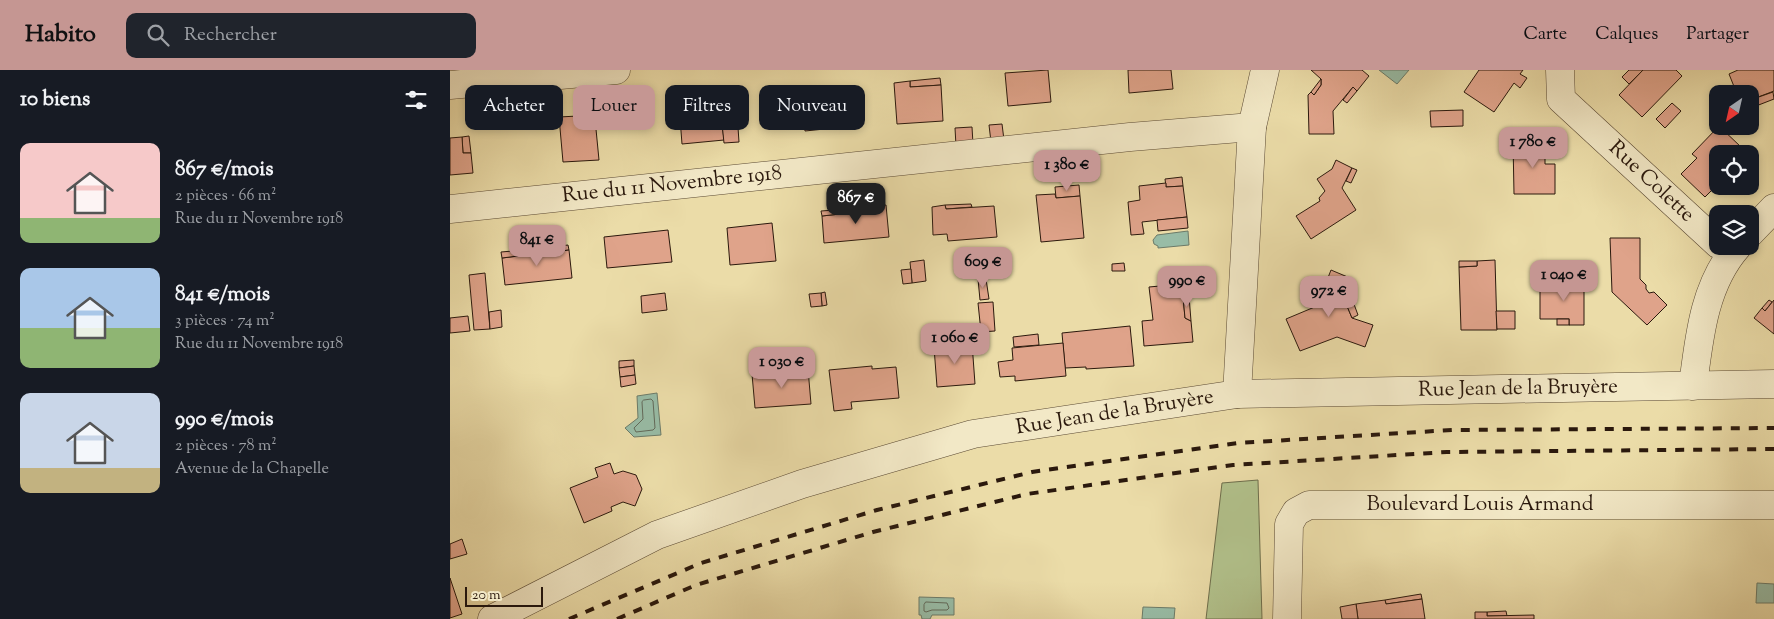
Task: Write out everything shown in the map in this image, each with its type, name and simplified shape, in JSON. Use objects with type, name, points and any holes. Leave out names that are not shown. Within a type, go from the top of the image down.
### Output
[{"type":"street","points":[[450,86],[616,70]]},
{"type":"street","points":[[1237,394],[1252,127],[1265,70]]},
{"type":"street","name":"Rue Colette","points":[[1560,70],[1561,99],[1709,233]]},
{"type":"street","name":"Rue du 11 Novembre 1918","points":[[450,209],[1120,138],[1252,127]]},
{"type":"street","points":[[1759,224],[1774,208]]},
{"type":"street","points":[[1693,386],[1701,328],[1724,255]]},
{"type":"street","name":"Rue Jean de la Bruyère","points":[[492,619],[657,534],[802,484],[974,434],[1237,394],[1774,384]]},
{"type":"street","name":"Boulevard Louis Armand","points":[[1288,619],[1289,524],[1296,512],[1309,504],[1774,504]]},
{"type":"shaded area","points":[[1258,480],[1262,619],[1206,619],[1222,483]]},
{"type":"water","points":[[1379,70],[1409,70],[1397,84]]},
{"type":"water","points":[[1188,231],[1189,245],[1158,248],[1154,244],[1153,240],[1157,235]]},
{"type":"water","points":[[657,393],[661,435],[634,437],[625,428],[638,418],[637,396]]},
{"type":"water","points":[[1757,583],[1774,584],[1774,603],[1756,603]]},
{"type":"water","points":[[919,597],[954,598],[954,615],[932,615],[930,619],[922,619],[921,615],[919,615]]},
{"type":"water","points":[[1143,607],[1175,608],[1174,619],[1142,619]]},
{"type":"building","points":[[1048,70],[1051,102],[1008,106],[1005,73]]},
{"type":"building","points":[[1128,70],[1171,70],[1173,89],[1129,93]]},
{"type":"building","points":[[1311,70],[1362,70],[1369,76],[1357,91],[1353,87],[1333,111],[1334,134],[1309,134],[1308,95],[1311,92],[1314,95],[1321,85],[1321,79]]},
{"type":"building","points":[[1479,70],[1523,70],[1520,74],[1527,78],[1520,88],[1514,83],[1494,112],[1464,92]]},
{"type":"building","points":[[1629,70],[1643,70],[1629,84],[1622,77]]},
{"type":"building","points":[[1643,70],[1676,70],[1682,76],[1642,117],[1619,95]]},
{"type":"building","points":[[1738,70],[1774,70],[1774,91],[1759,97],[1759,85],[1733,85],[1729,74]]},
{"type":"building","points":[[940,78],[941,85],[910,87],[910,81]]},
{"type":"building","points":[[1321,79],[1321,85],[1314,95],[1311,92]]},
{"type":"building","points":[[910,81],[910,87],[941,85],[943,121],[897,124],[894,83]]},
{"type":"building","points":[[1353,87],[1357,91],[1347,103],[1343,100]]},
{"type":"building","points":[[1773,92],[1774,99],[1759,105],[1759,97]]},
{"type":"building","points":[[1672,103],[1681,111],[1665,128],[1656,119]]},
{"type":"building","points":[[1463,110],[1463,126],[1431,127],[1430,111]]},
{"type":"building","points":[[573,116],[573,130],[596,130],[599,160],[563,162],[560,130],[563,130],[563,117]]},
{"type":"building","points":[[1002,124],[1004,140],[991,142],[989,125]]},
{"type":"building","points":[[972,127],[973,144],[956,146],[955,128]]},
{"type":"building","points":[[681,130],[723,130],[724,140],[682,144]]},
{"type":"building","points":[[723,130],[738,130],[739,142],[724,143]]},
{"type":"building","points":[[1710,135],[1728,135],[1739,145],[1709,145],[1709,193],[1705,197],[1681,174],[1697,158],[1692,154]]},
{"type":"building","points":[[469,136],[471,153],[463,153],[462,137]]},
{"type":"building","points":[[462,137],[463,153],[471,153],[473,173],[450,175],[450,138]]},
{"type":"building","points":[[1546,140],[1547,158],[1545,158],[1545,164],[1555,164],[1555,194],[1514,194],[1513,141]]},
{"type":"building","points":[[1336,160],[1352,168],[1342,188],[1356,210],[1311,239],[1296,216],[1320,201],[1319,198],[1325,191],[1317,179],[1332,169]]},
{"type":"building","points":[[1352,168],[1357,170],[1351,183],[1346,181]]},
{"type":"building","points":[[1182,177],[1183,186],[1166,187],[1165,179]]},
{"type":"building","points":[[1166,183],[1166,187],[1183,186],[1187,217],[1142,222],[1144,234],[1131,235],[1128,202],[1140,200],[1139,186]]},
{"type":"building","points":[[1079,185],[1080,196],[1056,198],[1055,187]]},
{"type":"building","points":[[1055,194],[1056,198],[1080,196],[1084,238],[1041,242],[1036,195]]},
{"type":"building","points":[[971,204],[972,207],[946,209],[945,205]]},
{"type":"building","points":[[886,205],[889,237],[824,243],[822,216],[849,213],[848,209]]},
{"type":"building","points":[[945,205],[946,209],[994,206],[997,237],[948,241],[947,234],[933,235],[932,207]]},
{"type":"building","points":[[848,209],[849,213],[822,216],[821,211]]},
{"type":"building","points":[[1187,217],[1188,228],[1158,231],[1157,220]]},
{"type":"building","points":[[772,223],[776,261],[730,265],[727,228]]},
{"type":"building","points":[[668,230],[672,262],[607,268],[604,237]]},
{"type":"building","points":[[1610,238],[1640,238],[1640,279],[1646,285],[1649,293],[1654,292],[1667,305],[1647,325],[1612,292]]},
{"type":"building","points":[[568,245],[569,250],[554,252],[553,247]]},
{"type":"building","points":[[553,247],[554,252],[569,250],[572,278],[505,285],[502,258],[526,255],[525,250]]},
{"type":"building","points":[[525,250],[526,255],[502,258],[501,252]]},
{"type":"building","points":[[924,260],[926,281],[912,283],[910,262]]},
{"type":"building","points":[[1495,260],[1497,330],[1461,330],[1459,267],[1477,266],[1477,261]]},
{"type":"building","points":[[1459,261],[1477,261],[1477,266],[1459,267]]},
{"type":"building","points":[[1124,263],[1125,271],[1112,271],[1112,264]]},
{"type":"building","points":[[911,269],[912,283],[903,284],[901,270]]},
{"type":"building","points":[[1331,270],[1350,278],[1345,289],[1350,302],[1347,306],[1352,318],[1373,325],[1365,347],[1337,337],[1300,351],[1286,319],[1317,306]]},
{"type":"building","points":[[485,273],[490,329],[474,330],[469,275]]},
{"type":"building","points":[[978,279],[986,279],[989,299],[980,300]]},
{"type":"building","points":[[1540,281],[1557,281],[1557,288],[1540,288]]},
{"type":"building","points":[[1557,281],[1584,281],[1584,325],[1569,325],[1569,319],[1540,319],[1540,288],[1557,288]]},
{"type":"building","points":[[1182,284],[1185,318],[1191,321],[1193,342],[1144,346],[1142,321],[1153,320],[1149,287]]},
{"type":"building","points":[[1348,288],[1358,315],[1352,318],[1347,306],[1350,302],[1345,289]]},
{"type":"building","points":[[825,292],[827,305],[822,306],[821,293]]},
{"type":"building","points":[[665,293],[667,310],[642,313],[641,296]]},
{"type":"building","points":[[821,293],[822,306],[811,307],[809,294]]},
{"type":"building","points":[[1189,296],[1191,321],[1185,318],[1183,297]]},
{"type":"building","points":[[1769,300],[1772,302],[1765,311],[1762,308]]},
{"type":"building","points":[[1774,300],[1774,334],[1754,318],[1762,308],[1765,311]]},
{"type":"building","points":[[993,302],[995,331],[981,332],[978,303]]},
{"type":"building","points":[[501,310],[502,327],[490,329],[489,312]]},
{"type":"building","points":[[1496,311],[1515,311],[1515,329],[1497,329]]},
{"type":"building","points":[[468,316],[470,331],[450,333],[450,318]]},
{"type":"building","points":[[1557,319],[1569,319],[1569,325],[1557,325]]},
{"type":"building","points":[[1130,326],[1134,366],[1086,369],[1086,367],[1065,368],[1062,333]]},
{"type":"building","points":[[1038,334],[1039,345],[1014,347],[1013,337]]},
{"type":"building","points":[[972,343],[975,384],[937,387],[934,347]]},
{"type":"building","points":[[1063,343],[1066,376],[1015,381],[1015,376],[1000,377],[998,362],[1013,360],[1012,348]]},
{"type":"building","points":[[634,360],[634,366],[619,368],[619,361]]},
{"type":"building","points":[[634,366],[635,375],[620,377],[619,368]]},
{"type":"building","points":[[872,366],[872,369],[896,367],[899,398],[851,402],[852,409],[834,411],[829,370]]},
{"type":"building","points":[[808,369],[811,404],[755,408],[752,374]]},
{"type":"building","points":[[635,375],[636,384],[621,387],[620,377]]},
{"type":"building","points":[[610,463],[614,474],[623,471],[636,475],[642,489],[635,506],[623,502],[611,507],[612,511],[584,523],[570,488],[598,477],[595,468]]},
{"type":"building","points":[[462,539],[467,554],[450,559],[450,544]]},
{"type":"building","points":[[450,578],[462,614],[450,618]]},
{"type":"building","points":[[1421,594],[1422,599],[1386,604],[1385,600]]},
{"type":"building","points":[[1422,599],[1425,619],[1358,619],[1356,604],[1385,600],[1386,604]]},
{"type":"building","points":[[1356,604],[1358,619],[1342,619],[1340,607]]},
{"type":"building","points":[[1506,611],[1507,616],[1487,616],[1487,612]]},
{"type":"building","points":[[1475,612],[1487,612],[1487,616],[1534,615],[1534,619],[1475,619]]},
{"type":"railway","points":[[569,619],[701,563],[877,510],[1032,472],[1238,443],[1452,430],[1774,428]]},
{"type":"railway","points":[[617,619],[696,585],[873,532],[1027,494],[1233,465],[1447,452],[1774,449]]}]
